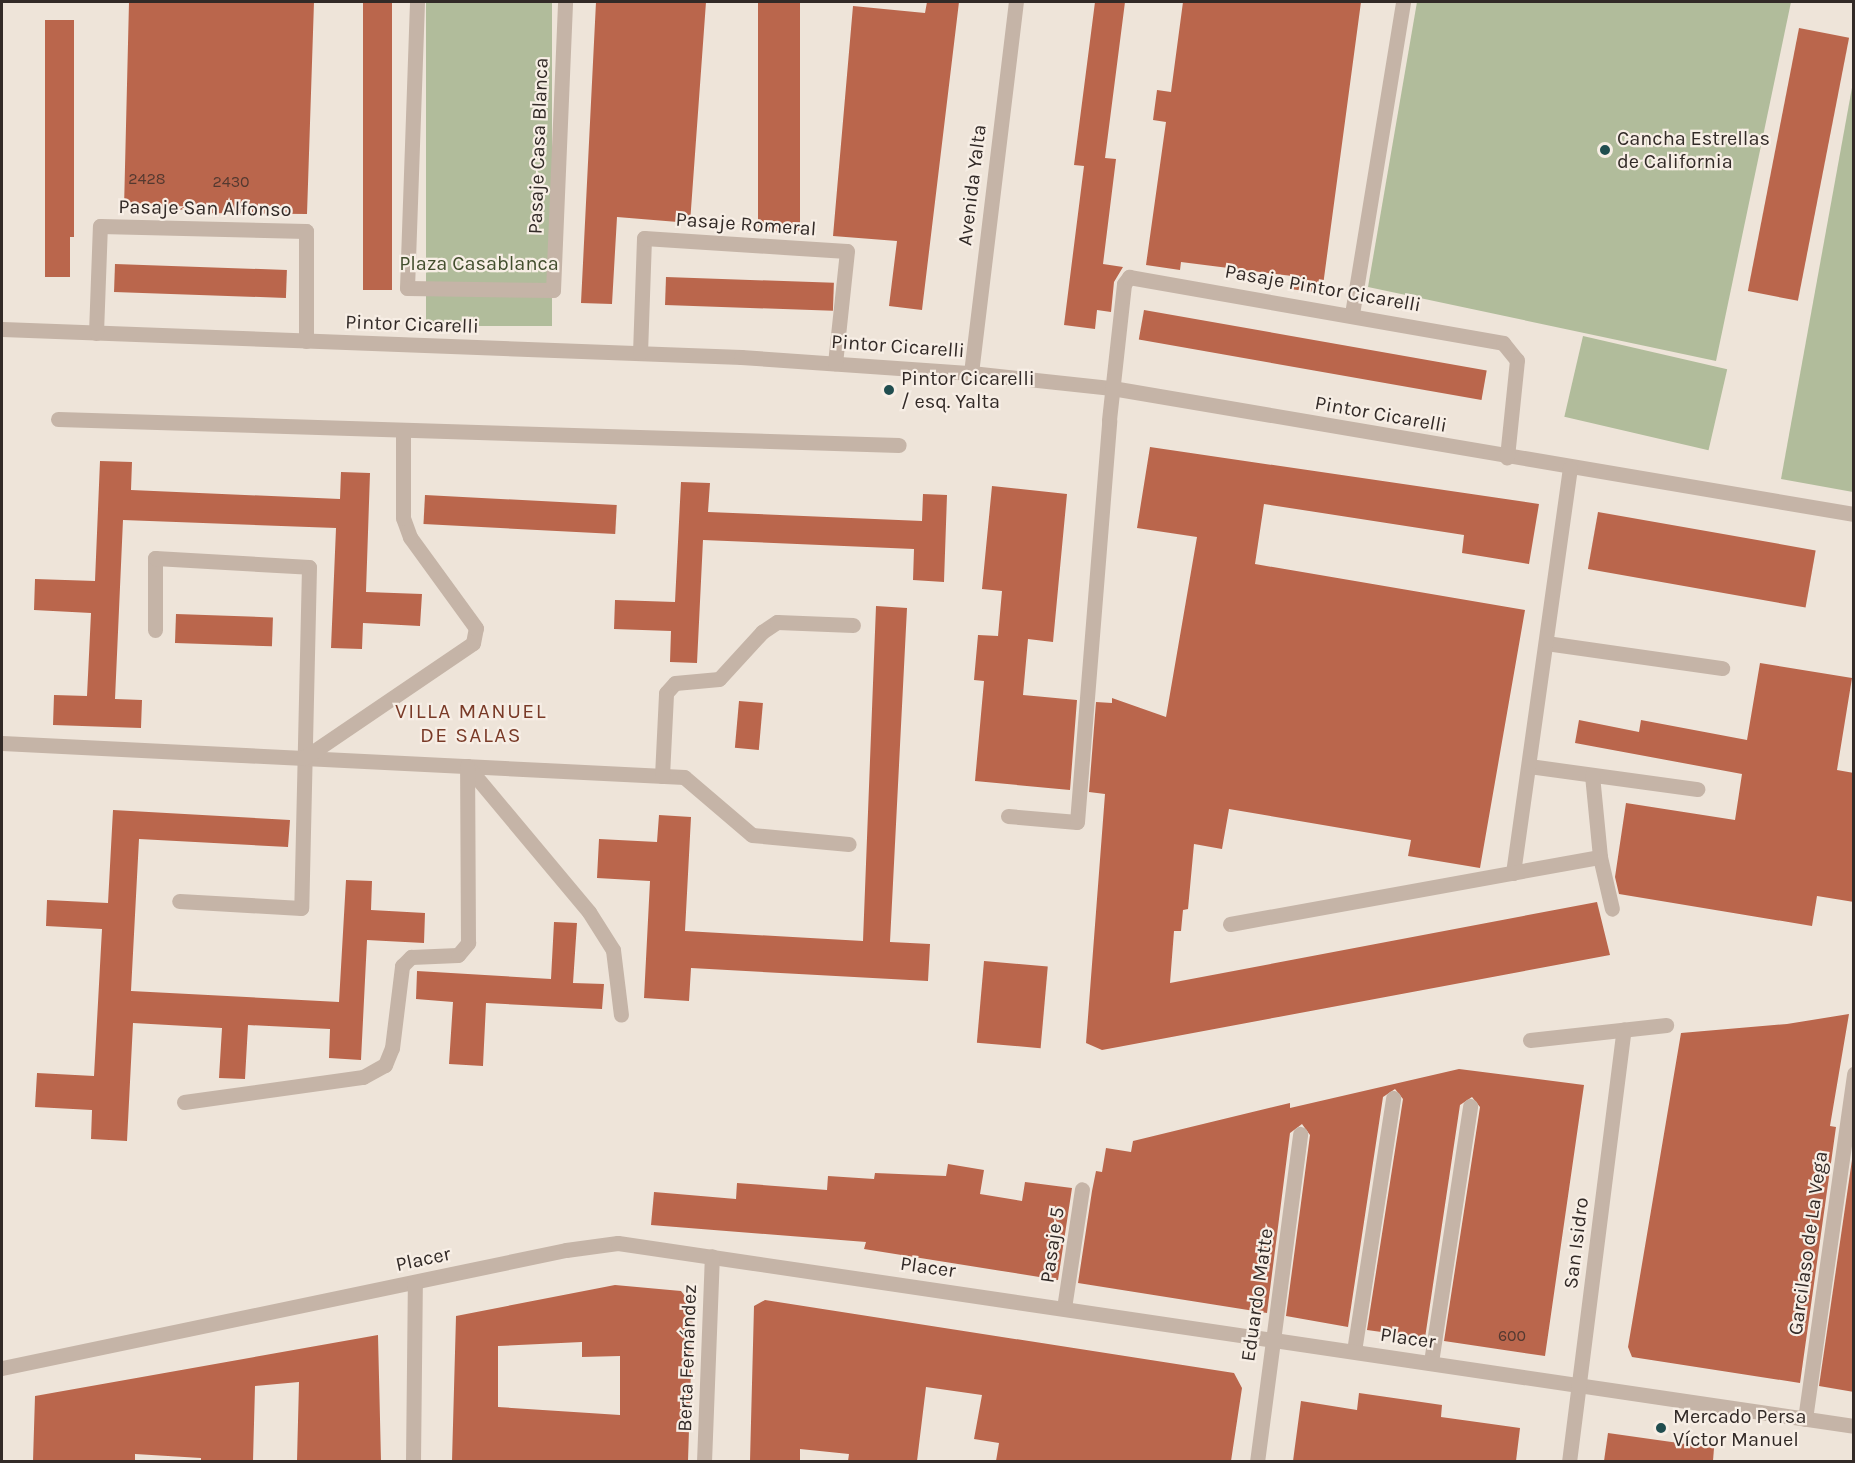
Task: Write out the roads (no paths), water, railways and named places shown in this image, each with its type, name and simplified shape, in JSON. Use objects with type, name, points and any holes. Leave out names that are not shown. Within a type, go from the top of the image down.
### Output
[{"type":"street","name":"Pasaje Casa Blanca","points":[[417,2],[406,288],[542,290],[553,290],[565,2]]},
{"type":"street","name":"Avenida Yalta","points":[[971,373],[1016,2]]},
{"type":"street","points":[[1352,314],[1403,2]]},
{"type":"street","name":"Pasaje San Alfonso","points":[[96,333],[100,226],[306,231],[306,340]]},
{"type":"street","name":"Pasaje Romeral","points":[[640,353],[644,238],[847,251],[835,363]]},
{"type":"street","name":"Pasaje Pintor Cicarelli","points":[[1112,388],[1124,284],[1129,277],[1352,314],[1503,343],[1517,360],[1507,457]]},
{"type":"street","name":"Pintor Cicarelli","points":[[2,329],[640,353],[971,373],[1112,388],[1570,468],[1854,514]]},
{"type":"street","points":[[1008,816],[1077,822],[1112,388]]},
{"type":"street","points":[[58,419],[899,445]]},
{"type":"street","points":[[304,758],[473,643],[476,628],[410,537],[403,518],[403,430]]},
{"type":"street","points":[[1513,873],[1570,468]]},
{"type":"street","points":[[155,630],[155,558],[309,567],[301,908],[179,901]]},
{"type":"street","points":[[662,776],[666,693],[675,683],[719,679],[762,632],[777,622],[853,625]]},
{"type":"street","points":[[1546,643],[1722,668]]},
{"type":"street","points":[[2,743],[684,777],[752,835],[849,843]]},
{"type":"street","points":[[467,766],[589,912],[607,940],[613,950],[621,1015]]},
{"type":"street","points":[[184,1102],[363,1077],[385,1065],[392,1048],[402,966],[411,957],[458,955],[468,943],[467,766]]},
{"type":"street","points":[[1529,766],[1697,789]]},
{"type":"street","points":[[1592,774],[1600,857],[1612,909]]},
{"type":"street","points":[[1230,924],[1600,857]]},
{"type":"street","points":[[1530,1040],[1666,1025]]},
{"type":"street","name":"San Isidro","points":[[1569,1461],[1624,1029]]},
{"type":"street","name":"Garcilaso de La Vega","points":[[1805,1419],[1854,1073]]},
{"type":"street","points":[[1354,1351],[1393,1098]]},
{"type":"street","points":[[1431,1362],[1470,1106]]},
{"type":"street","name":"Eduardo Matte","points":[[1257,1461],[1271,1339],[1300,1134]]},
{"type":"street","name":"Pasaje 5","points":[[1064,1308],[1082,1189]]},
{"type":"street","name":"Placer","points":[[2,1368],[610,1244],[712,1256],[1854,1426]]},
{"type":"street","name":"Berta Fernández","points":[[704,1461],[712,1256]]},
{"type":"street","points":[[413,1461],[415,1282]]},
{"type":"place","name":"Cancha Estrellas de California","points":[[1605,150]]},
{"type":"place","name":"Pintor Cicarelli / esq. Yalta","points":[[889,390]]},
{"type":"place","name":"Mercado Persa Víctor Manuel","points":[[1661,1428]]},
{"type":"district","name":"VILLA MANUEL DE SALAS","points":[[471,723]]},
{"type":"park label","name":"Plaza Casablanca","points":[[479,263]]}]
